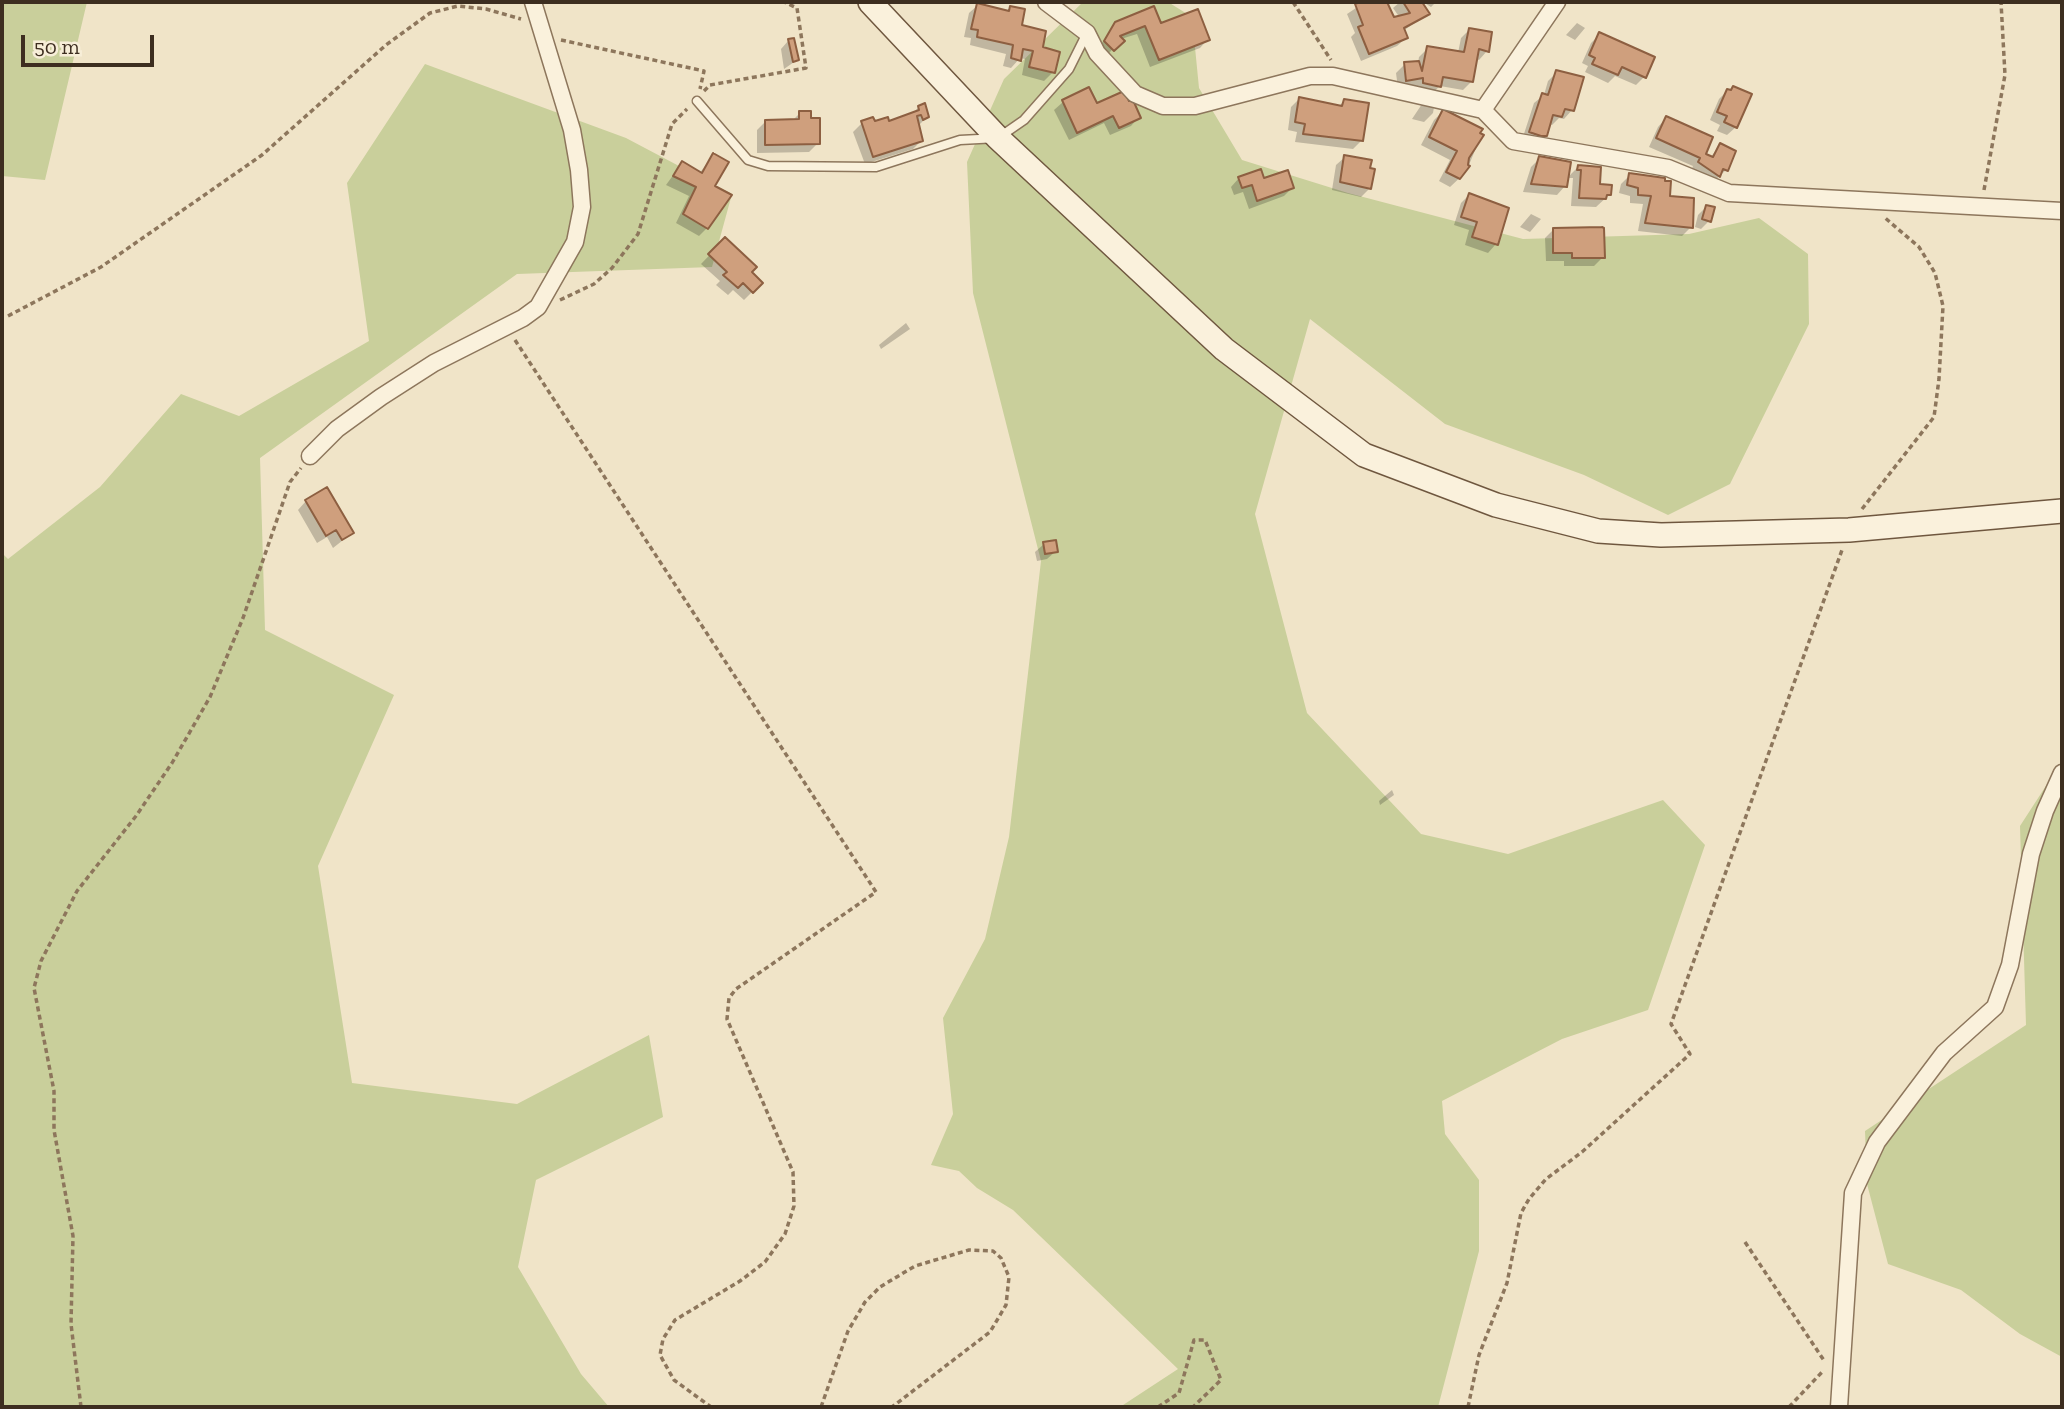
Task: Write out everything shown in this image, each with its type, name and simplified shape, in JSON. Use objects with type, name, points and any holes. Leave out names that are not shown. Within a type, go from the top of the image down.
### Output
[{"type":"street","points":[[310,456],[337,429],[381,397],[434,363],[507,327],[538,307],[575,242],[582,206],[572,130],[533,2]]},
{"type":"street","points":[[870,2],[998,138],[1224,349],[1364,455],[1496,505],[1598,531],[1661,535],[1850,530],[2062,511]]},
{"type":"street","points":[[1046,2],[1087,33],[1097,53],[1135,94],[1163,106],[1195,106],[1310,76],[1333,76],[1483,110],[1513,141],[1668,168],[1729,193],[1869,203],[2062,211]]},
{"type":"street","points":[[1483,110],[1557,2]]},
{"type":"street","points":[[1839,1407],[1853,1193],[1877,1142],[1944,1053],[1995,1007],[2010,965],[2031,854],[2045,811],[2062,773]]},
{"type":"lane","points":[[697,101],[748,160],[768,166],[876,167],[960,139],[998,138],[1024,120],[1069,69],[1087,33]]},
{"type":"path","points":[[538,307],[578,294],[612,268],[638,234],[672,124],[697,101],[709,85],[806,68],[797,8],[785,2]]},
{"type":"path","points":[[1293,2],[1331,60],[1310,76]]},
{"type":"path","points":[[1980,209],[2006,75],[2001,2]]},
{"type":"path","points":[[8,317],[101,267],[262,155],[386,46],[430,13],[458,6],[486,9],[520,18],[542,34],[587,48],[704,71],[697,101]]},
{"type":"path","points":[[1468,1407],[1479,1356],[1507,1283],[1521,1213],[1529,1199],[1546,1180],[1582,1153],[1690,1054],[1671,1024],[1850,530],[1865,505],[1934,417],[1943,306],[1935,274],[1919,247],[1869,203]]},
{"type":"path","points":[[507,327],[876,892],[736,989],[729,998],[727,1019],[793,1172],[794,1206],[785,1234],[765,1262],[675,1320],[663,1339],[660,1355],[674,1380],[711,1407]]},
{"type":"path","points":[[80,1407],[71,1324],[73,1236],[54,1130],[54,1091],[34,988],[41,961],[77,891],[143,805],[210,697],[243,618],[290,482],[310,456]]},
{"type":"path","points":[[1745,1242],[1828,1366],[1788,1407]]},
{"type":"path","points":[[821,1407],[848,1331],[865,1302],[880,1287],[915,1266],[969,1250],[993,1251],[1001,1258],[1009,1277],[1006,1305],[990,1332],[892,1407]]},
{"type":"path","points":[[1158,1407],[1179,1393],[1194,1340],[1205,1340],[1220,1380],[1193,1407]]},
{"type":"green space","points":[[2,2],[87,2],[45,180],[2,176]]},
{"type":"green space","points":[[1083,2],[1168,2],[1192,17],[1199,88],[1242,160],[1348,193],[1523,239],[1689,234],[1759,218],[1808,254],[1809,324],[1730,484],[1668,515],[1584,475],[1445,424],[1310,319],[1255,514],[1307,713],[1421,834],[1508,854],[1663,800],[1705,845],[1648,1010],[1562,1039],[1442,1101],[1445,1134],[1479,1180],[1479,1251],[1438,1407],[1120,1407],[1178,1369],[1013,1210],[977,1188],[959,1171],[931,1165],[953,1114],[943,1018],[985,939],[1009,837],[1041,561],[973,293],[967,162],[1004,79]]},
{"type":"green space","points":[[425,64],[626,138],[732,194],[712,267],[517,274],[260,458],[265,630],[394,695],[318,866],[352,1083],[517,1104],[649,1035],[663,1117],[536,1180],[518,1267],[581,1374],[609,1407],[2,1407],[2,553],[8,559],[100,487],[181,394],[239,416],[369,341],[347,183]]},
{"type":"green space","points":[[2062,761],[2062,1357],[2020,1334],[1961,1290],[1888,1264],[1867,1184],[1865,1131],[2026,1025],[2020,826]]},
{"type":"building","points":[[1387,2],[1394,17],[1410,13],[1403,2],[1422,2],[1430,14],[1404,28],[1408,38],[1369,54],[1358,27],[1363,25],[1355,4]]},
{"type":"building","points":[[977,3],[1009,11],[1010,6],[1025,9],[1022,25],[1046,31],[1043,47],[1060,52],[1055,73],[1029,67],[1033,51],[1023,49],[1021,61],[1011,58],[1013,45],[977,37],[978,30],[971,29]]},
{"type":"building","points":[[1154,6],[1161,23],[1198,9],[1210,40],[1159,60],[1145,26],[1120,36],[1125,41],[1114,51],[1104,41],[1115,22]]},
{"type":"building","points":[[1469,28],[1492,32],[1489,52],[1479,49],[1473,82],[1443,77],[1441,87],[1423,83],[1423,78],[1406,81],[1404,62],[1419,61],[1422,71],[1427,46],[1464,52]]},
{"type":"building","points":[[1599,32],[1655,57],[1646,78],[1622,67],[1618,75],[1592,64],[1595,58],[1589,55]]},
{"type":"building","points":[[794,38],[799,60],[793,62],[788,39]]},
{"type":"building","points":[[1556,70],[1584,77],[1574,111],[1565,109],[1562,117],[1553,115],[1547,136],[1541,136],[1529,132],[1542,93],[1548,95]]},
{"type":"building","points":[[1733,86],[1752,94],[1737,128],[1724,122],[1727,116],[1717,112],[1727,89],[1731,90]]},
{"type":"building","points":[[1089,87],[1097,103],[1124,91],[1129,101],[1133,100],[1141,118],[1119,128],[1113,116],[1077,133],[1062,100]]},
{"type":"building","points":[[1299,97],[1342,106],[1344,99],[1369,103],[1363,141],[1303,134],[1305,124],[1295,122]]},
{"type":"building","points":[[925,103],[929,117],[923,120],[921,115],[917,116],[923,141],[873,157],[861,121],[873,117],[875,121],[888,117],[889,121],[919,110],[918,106]]},
{"type":"building","points":[[1443,109],[1483,129],[1480,133],[1484,135],[1469,158],[1470,166],[1460,179],[1446,172],[1457,151],[1429,137]]},
{"type":"building","points":[[799,111],[811,111],[811,118],[820,118],[820,144],[765,145],[765,120],[799,119]]},
{"type":"building","points":[[1666,116],[1713,137],[1706,154],[1713,157],[1720,143],[1736,151],[1728,171],[1723,169],[1720,177],[1698,162],[1700,158],[1656,138]]},
{"type":"building","points":[[713,153],[729,162],[715,186],[732,195],[708,229],[683,214],[696,187],[673,176],[682,161],[702,173]]},
{"type":"building","points":[[1344,155],[1372,160],[1370,168],[1375,169],[1371,189],[1340,182]]},
{"type":"building","points":[[1539,156],[1571,162],[1567,187],[1531,184]]},
{"type":"building","points":[[1578,165],[1601,167],[1600,184],[1612,185],[1611,195],[1607,195],[1606,199],[1579,198],[1581,170],[1577,170]]},
{"type":"building","points":[[1261,169],[1264,178],[1288,170],[1294,188],[1257,201],[1252,185],[1242,188],[1238,177]]},
{"type":"building","points":[[1629,173],[1665,178],[1665,181],[1671,181],[1670,196],[1694,198],[1693,228],[1645,223],[1651,196],[1638,195],[1638,188],[1627,185]]},
{"type":"building","points":[[1469,193],[1509,208],[1498,245],[1472,237],[1477,222],[1461,217]]},
{"type":"building","points":[[1706,205],[1715,207],[1711,222],[1702,219]]},
{"type":"building","points":[[1602,227],[1605,258],[1572,258],[1572,253],[1553,253],[1553,228]]},
{"type":"building","points":[[725,237],[757,267],[752,272],[763,283],[753,293],[743,283],[738,288],[723,275],[727,272],[708,254]]},
{"type":"building","points":[[327,487],[354,533],[342,540],[336,530],[326,536],[305,500]]},
{"type":"building","points":[[1056,540],[1058,552],[1045,554],[1043,542]]}]
